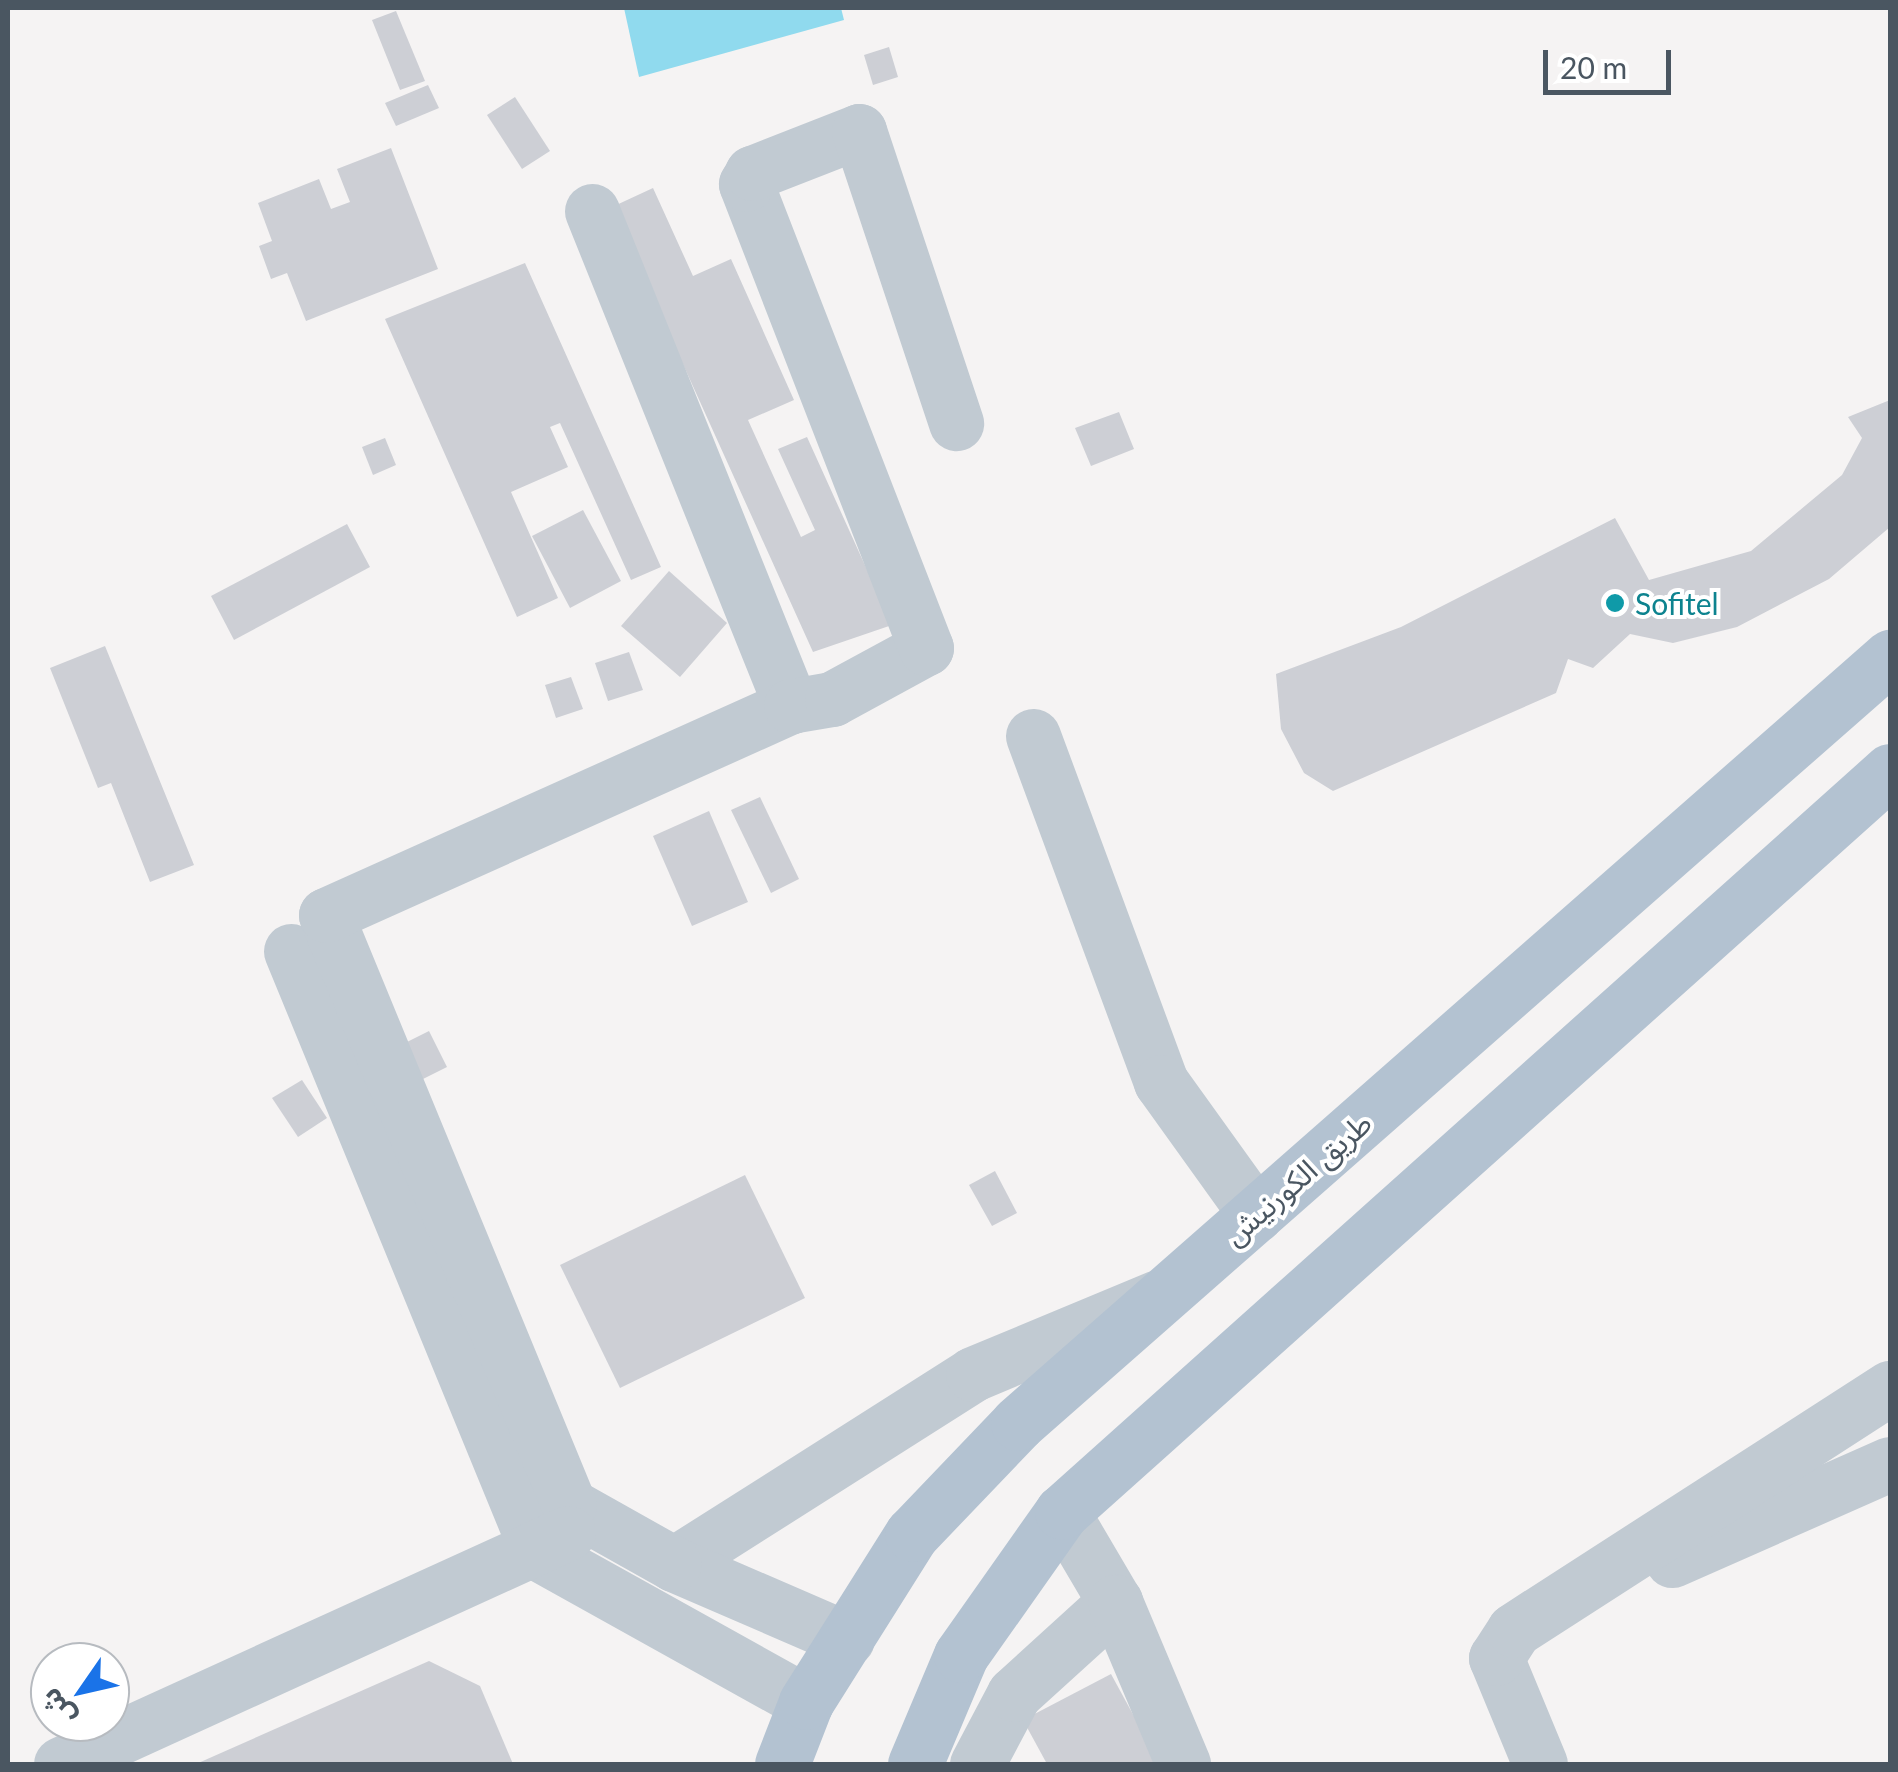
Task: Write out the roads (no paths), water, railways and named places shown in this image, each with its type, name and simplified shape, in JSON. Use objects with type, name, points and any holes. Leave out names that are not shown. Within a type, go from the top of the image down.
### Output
[{"type":"main road","name":"طريق الكورنيش","points":[[782,1764],[806,1702],[912,1534],[1018,1423],[1890,658]]},
{"type":"main road","points":[[915,1764],[961,1655],[1062,1512],[1890,772]]},
{"type":"street","points":[[806,1702],[538,1552],[326,914],[791,706],[832,698],[926,648],[746,184],[752,173],[860,130],[956,423]]},
{"type":"street","points":[[592,210],[791,706]]},
{"type":"street","points":[[1033,736],[1162,1082],[1256,1214]]},
{"type":"street","points":[[291,950],[448,1283],[569,1505],[588,1520],[674,1564],[847,1639]]},
{"type":"street","points":[[674,1564],[973,1374],[1165,1294]]},
{"type":"street","points":[[1540,1764],[1496,1658],[1514,1630],[1890,1388]]},
{"type":"street","points":[[1514,1630],[1890,1464]]},
{"type":"street","points":[[1062,1512],[1115,1602],[1183,1764]]},
{"type":"street","points":[[61,1764],[538,1552],[588,1520]]},
{"type":"street","points":[[977,1764],[1014,1694],[1115,1602]]},
{"type":"water","points":[[624,8],[841,8],[844,20],[639,77]]},
{"type":"place","name":"Sofitel","points":[[1615,603]]}]
